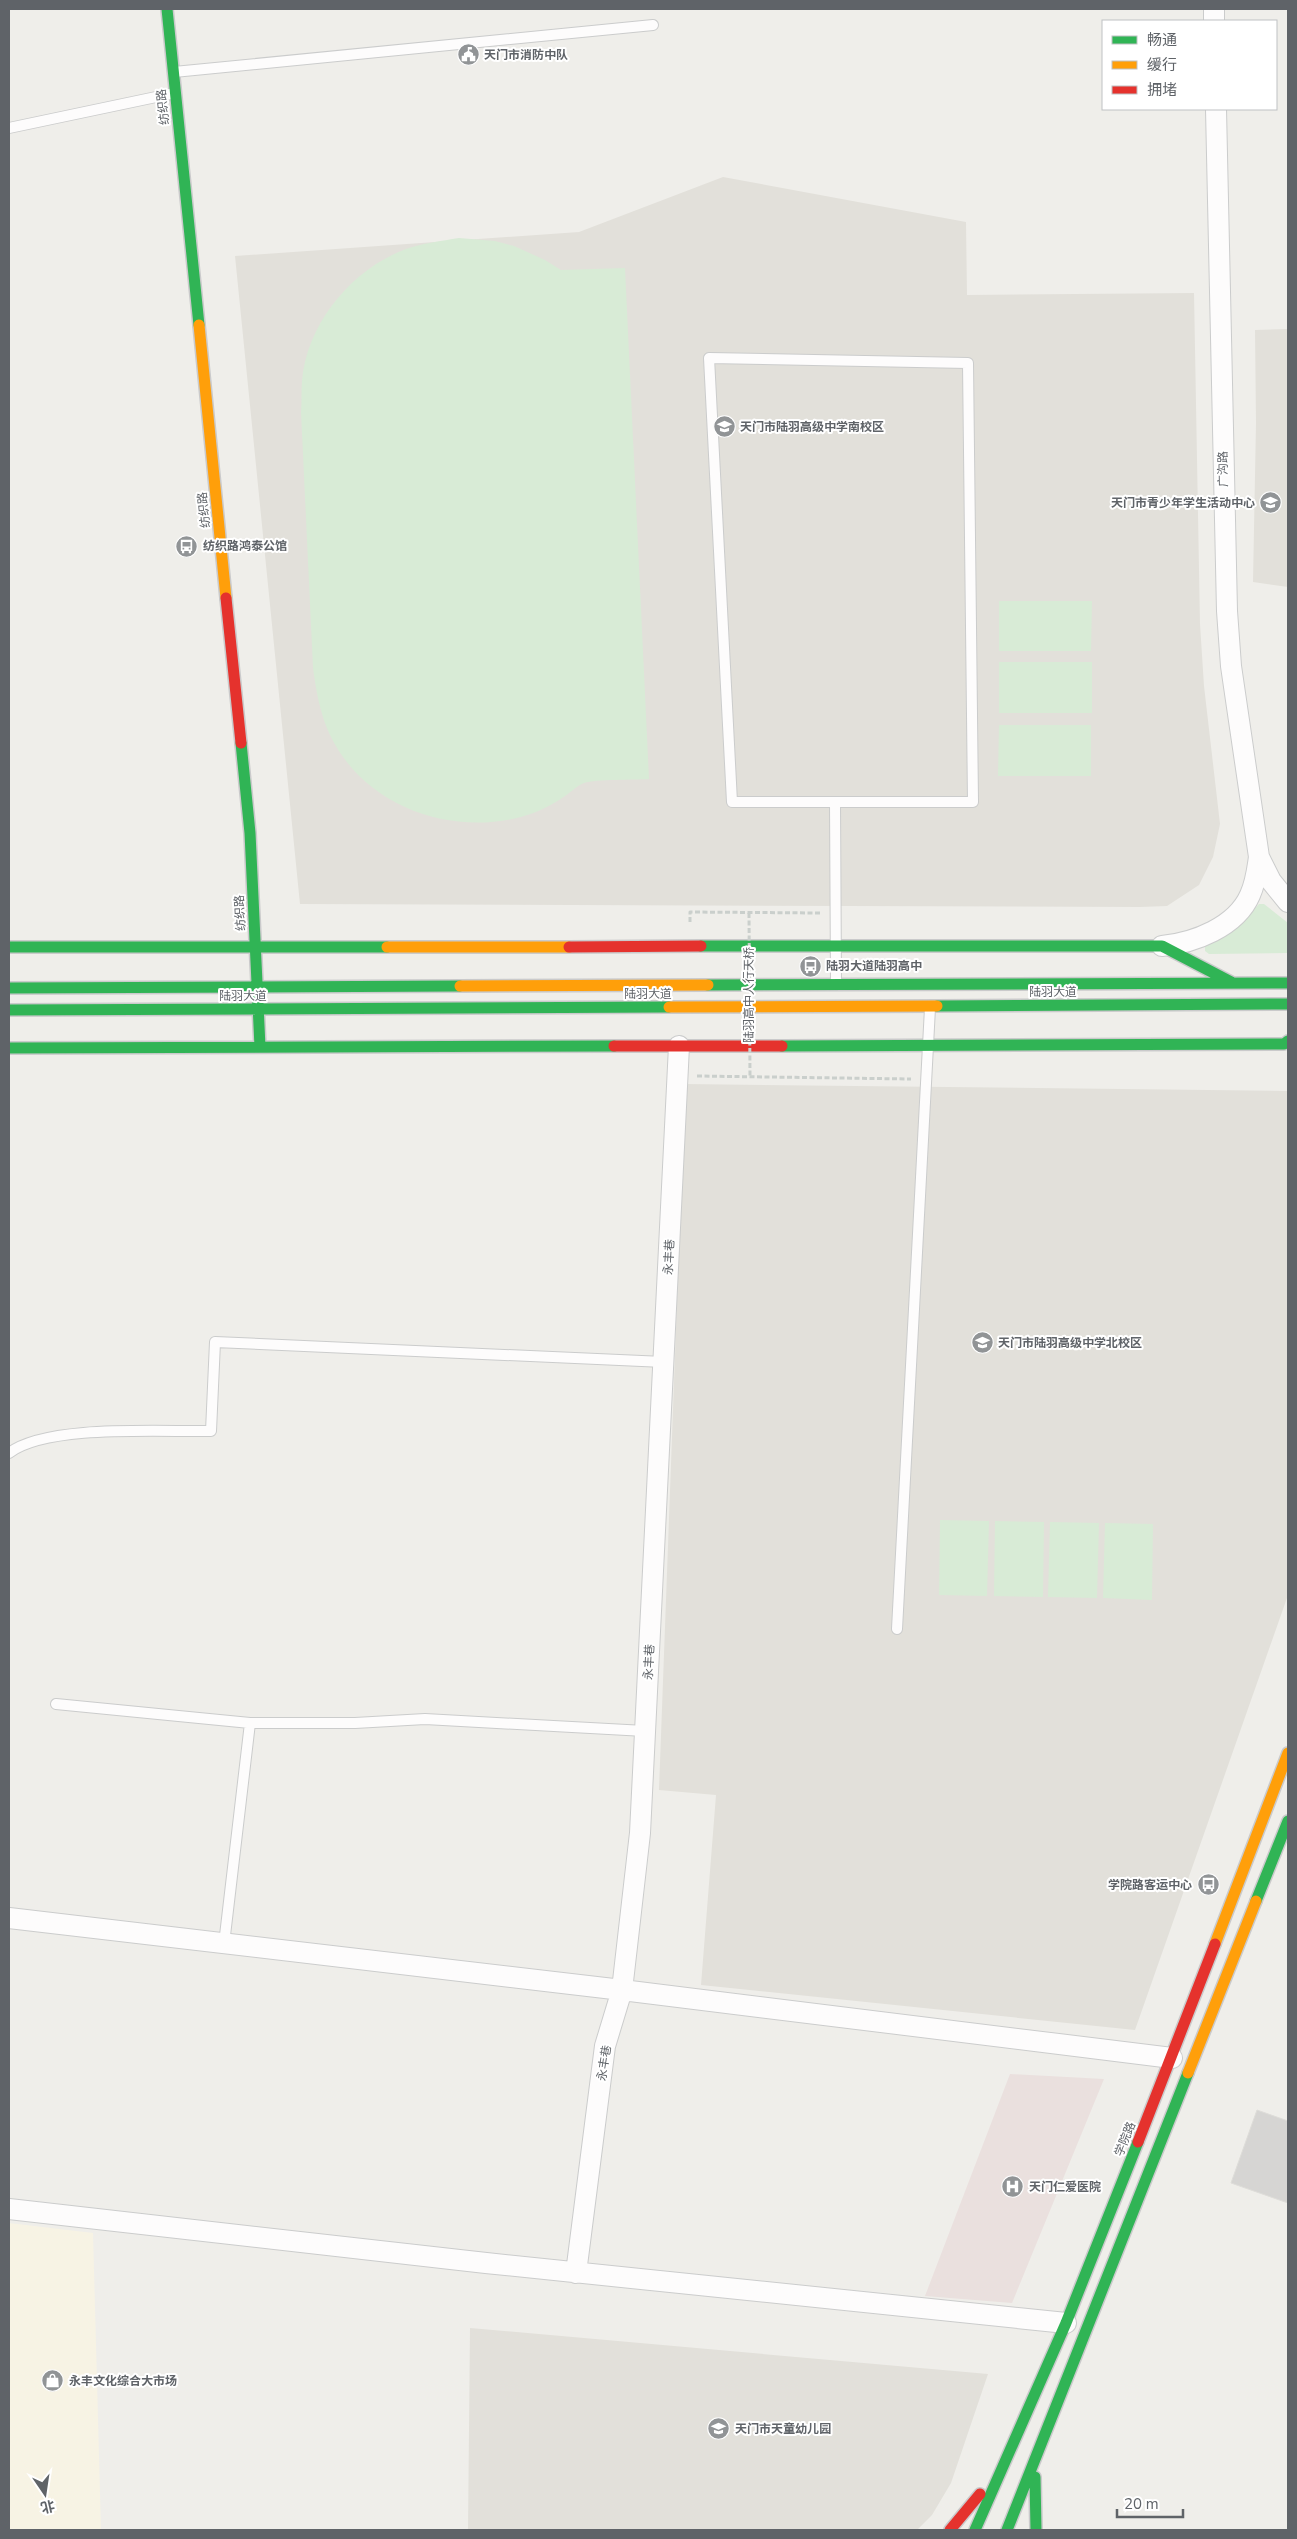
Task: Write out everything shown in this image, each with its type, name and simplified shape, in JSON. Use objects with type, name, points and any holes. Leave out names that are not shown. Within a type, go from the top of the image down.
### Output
[{"type":"main road","name":"纺织路","points":[[167,9],[250,833],[260,1047]]},
{"type":"main road","points":[[9,947],[1162,946],[1235,984]]},
{"type":"main road","name":"陆羽大道","points":[[9,988],[1288,983]]},
{"type":"main road","name":"陆羽大道","points":[[9,1010],[1288,1004]]},
{"type":"main road","points":[[9,1048],[928,1046],[1284,1044],[1288,1041]]},
{"type":"main road","name":"学院路","points":[[974,2530],[1066,2324],[1172,2058],[1288,1753]]},
{"type":"main road","points":[[1008,2530],[1035,2466],[1288,1821]]},
{"type":"main road","points":[[950,2530],[1006,2459]]},
{"type":"main road","points":[[1035,2466],[1036,2530]]},
{"type":"street","name":"广沟路","points":[[1216,110],[1227,611],[1232,675],[1258,856]]},
{"type":"street","points":[[1258,856],[1271,881],[1288,902]]},
{"type":"street","points":[[1162,946],[1197,940],[1217,930],[1234,915],[1250,897],[1257,876],[1258,856]]},
{"type":"street","name":"永丰巷","points":[[576,2272],[605,2046],[622,1990],[640,1834],[679,1046]]},
{"type":"street","points":[[9,1918],[622,1990],[1172,2058]]},
{"type":"street","points":[[9,2209],[1066,2324]]},
{"type":"lane","points":[[174,72],[653,25]]},
{"type":"lane","points":[[9,128],[176,93]]},
{"type":"lane","points":[[709,358],[968,363],[973,802],[835,802],[732,802],[709,358]]},
{"type":"lane","points":[[835,802],[836,985]]},
{"type":"lane","points":[[897,1629],[930,1007]]},
{"type":"lane","points":[[9,1453],[16,1447],[43,1437],[74,1433],[211,1432],[216,1342],[664,1362]]},
{"type":"lane","points":[[56,1704],[250,1723],[355,1723],[426,1719],[646,1731]]},
{"type":"lane","points":[[224,1944],[250,1723]]},
{"type":"path","points":[[690,912],[802,913]]},
{"type":"path","name":"陆羽高中人行天桥","points":[[749,913],[750,1077]]},
{"type":"path","points":[[679,1076],[927,1079]]},
{"type":"shaded area","name":"天门市陆羽高级中学南校区","points":[[723,177],[966,222],[967,295],[1194,293],[1200,624],[1204,686],[1220,824],[1213,857],[1199,885],[1167,906],[300,904],[235,256],[579,232]]},
{"type":"shaded area","name":"天门市青少年学生活动中心","points":[[1288,329],[1288,587],[1253,582],[1256,423],[1255,330]]},
{"type":"shaded area","name":"天门市陆羽高级中学北校区","points":[[685,1084],[1288,1091],[1288,1595],[1135,2030],[701,1985],[716,1795],[659,1790]]},
{"type":"shaded area","name":"天门仁爱医院","points":[[1010,2074],[1104,2079],[1012,2303],[925,2296]]},
{"type":"shaded area","name":"永丰文化综合大市场","points":[[9,2223],[93,2233],[101,2530],[9,2530]]},
{"type":"shaded area","name":"天门市天童幼儿园","points":[[470,2328],[988,2374],[951,2483],[932,2515],[917,2530],[468,2530]]},
{"type":"green space","points":[[459,238],[495,241],[514,246],[545,260],[561,270],[625,268],[649,779],[606,780],[584,783],[554,803],[536,812],[517,818],[490,822],[462,822],[435,817],[409,809],[385,796],[363,779],[345,759],[330,735],[321,710],[313,668],[301,412],[302,381],[306,359],[323,319],[351,284],[368,270],[386,258],[406,249]]},
{"type":"green space","points":[[999,601],[1092,601],[1091,651],[999,651]]},
{"type":"green space","points":[[999,662],[1092,662],[1092,713],[999,713]]},
{"type":"green space","points":[[999,725],[1091,725],[1091,776],[998,776]]},
{"type":"green space","points":[[1259,904],[1264,904],[1288,923],[1288,953],[1209,954],[1205,951],[1205,947],[1239,926]]},
{"type":"green space","points":[[940,1520],[989,1521],[987,1596],[939,1595]]},
{"type":"green space","points":[[995,1521],[1044,1522],[1043,1597],[994,1596]]},
{"type":"green space","points":[[1050,1522],[1099,1523],[1097,1598],[1048,1597]]},
{"type":"green space","points":[[1105,1523],[1153,1524],[1152,1600],[1103,1598]]},
{"type":"building","points":[[1257,2110],[1288,2121],[1288,2203],[1231,2183]]},
{"type":"traffic: fast","points":[[167,9],[199,325]]},
{"type":"traffic: fast","points":[[241,743],[250,833],[260,1047]]},
{"type":"traffic: fast","points":[[701,946],[1162,946],[1231,982]]},
{"type":"traffic: fast","points":[[9,947],[387,947]]},
{"type":"traffic: fast","points":[[708,985],[1288,983]]},
{"type":"traffic: fast","points":[[9,988],[460,986]]},
{"type":"traffic: fast","points":[[937,1006],[1288,1004]]},
{"type":"traffic: fast","points":[[9,1010],[669,1007]]},
{"type":"traffic: fast","points":[[782,1046],[1284,1044],[1288,1041]]},
{"type":"traffic: fast","points":[[9,1048],[614,1046]]},
{"type":"traffic: fast","points":[[1256,1901],[1288,1821]]},
{"type":"traffic: fast","points":[[1007,2530],[1188,2073]]},
{"type":"traffic: fast","points":[[975,2530],[1066,2323],[1138,2142]]},
{"type":"traffic: fast","points":[[1035,2477],[1036,2530]]},
{"type":"traffic: slow","points":[[199,325],[226,598]]},
{"type":"traffic: slow","points":[[387,947],[569,947]]},
{"type":"traffic: slow","points":[[460,986],[708,985]]},
{"type":"traffic: slow","points":[[669,1007],[937,1006]]},
{"type":"traffic: slow","points":[[1215,1944],[1288,1753]]},
{"type":"traffic: slow","points":[[1188,2073],[1256,1901]]},
{"type":"traffic: jam","points":[[226,598],[241,743]]},
{"type":"traffic: jam","points":[[569,947],[701,946]]},
{"type":"traffic: jam","points":[[614,1046],[782,1046]]},
{"type":"traffic: jam","points":[[1138,2142],[1215,1944]]},
{"type":"traffic: jam","points":[[950,2530],[980,2494]]},
{"type":"place","name":"天门市消防中队","points":[[468,55]]},
{"type":"place","name":"天门市陆羽高级中学南校区","points":[[724,427]]},
{"type":"place","name":"天门市青少年学生活动中心","points":[[1271,503]]},
{"type":"place","name":"纺织路鸿泰公馆","points":[[187,546]]},
{"type":"place","name":"陆羽大道陆羽高中","points":[[810,966]]},
{"type":"place","name":"天门市陆羽高级中学北校区","points":[[982,1343]]},
{"type":"place","name":"学院路客运中心","points":[[1208,1885]]},
{"type":"place","name":"天门仁爱医院","points":[[1013,2187]]},
{"type":"place","name":"永丰文化综合大市场","points":[[53,2381]]},
{"type":"place","name":"天门市天童幼儿园","points":[[719,2429]]}]
